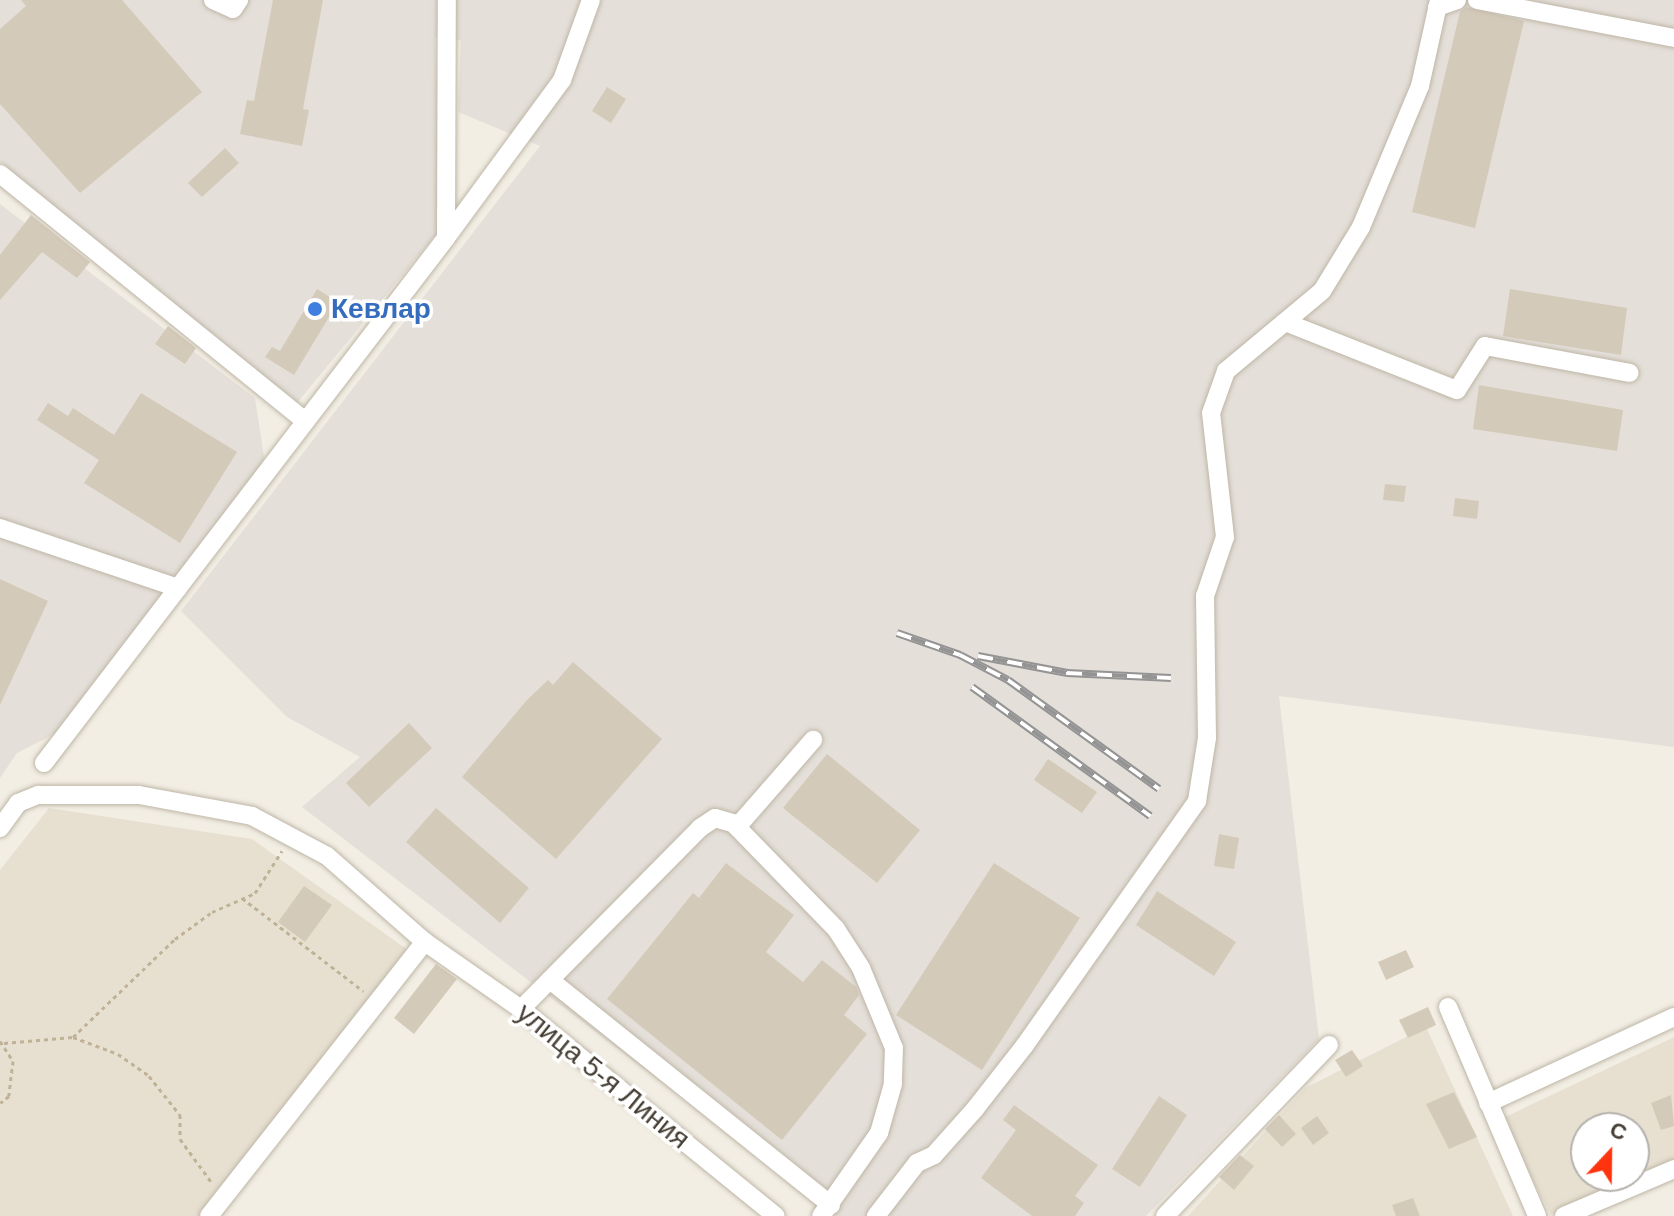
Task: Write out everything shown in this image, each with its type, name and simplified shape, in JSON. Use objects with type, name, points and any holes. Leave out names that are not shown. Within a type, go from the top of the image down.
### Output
[{"type":"street","points":[[213,0],[233,9],[239,0]]},
{"type":"street","points":[[446,238],[447,0]]},
{"type":"street","points":[[44,763],[446,238],[562,80],[591,0]]},
{"type":"street","points":[[876,1216],[917,1163],[934,1155],[975,1109],[1025,1045],[1197,801],[1207,738],[1205,596],[1225,537],[1211,413],[1226,371],[1322,291],[1361,227],[1420,86],[1438,4],[1457,0]]},
{"type":"street","points":[[1477,0],[1674,38]]},
{"type":"street","points":[[0,174],[305,421]]},
{"type":"street","points":[[1285,322],[1457,390],[1485,346],[1630,373]]},
{"type":"street","points":[[0,528],[178,588]]},
{"type":"street","points":[[737,827],[813,740]]},
{"type":"street","name":"улица 5-я Линия","points":[[0,828],[18,803],[38,795],[139,795],[252,816],[327,856],[425,942],[521,1009],[776,1216]]},
{"type":"street","points":[[521,1009],[708,821],[725,820],[737,827],[836,929],[861,968],[894,1048],[893,1084],[879,1133],[826,1210],[550,980]]},
{"type":"street","points":[[209,1216],[425,942]]},
{"type":"street","points":[[1448,1007],[1537,1216]]},
{"type":"street","points":[[1488,1103],[1674,1017]]},
{"type":"street","points":[[1165,1216],[1329,1045]]},
{"type":"street","points":[[1564,1216],[1669,1177]]},
{"type":"path","points":[[73,1037],[175,939],[255,893],[291,838]]},
{"type":"path","points":[[242,898],[377,1003]]},
{"type":"path","points":[[0,1103],[9,1096],[13,1061],[2,1042],[73,1037],[118,1054],[149,1076],[180,1115],[180,1139],[222,1199]]},
{"type":"shaded area","points":[[0,0],[1674,0],[1674,747],[1279,696],[1319,1039],[1146,1216],[836,1216],[302,807],[360,757],[287,717],[181,611],[540,146],[458,112],[461,40],[435,37],[442,227],[297,403],[0,162]]},
{"type":"shaded area","points":[[0,204],[255,398],[265,463],[60,731],[17,753],[0,778]]},
{"type":"shaded area","points":[[49,808],[252,839],[408,950],[203,1216],[0,1216],[0,870]]},
{"type":"shaded area","points":[[1426,1027],[1513,1216],[1188,1216],[1305,1088]]},
{"type":"shaded area","points":[[1674,1037],[1674,1162],[1650,1172],[1650,1112],[1570,1112],[1570,1192],[1604,1192],[1551,1215],[1501,1119]]},
{"type":"building","points":[[21,0],[122,0],[202,92],[80,193],[0,104],[0,29],[26,6]]},
{"type":"building","points":[[273,0],[323,0],[303,109],[309,110],[302,146],[240,134],[247,100],[254,101]]},
{"type":"building","points":[[1466,7],[1524,21],[1475,228],[1412,212],[1460,12]]},
{"type":"building","points":[[607,87],[626,99],[611,123],[592,111]]},
{"type":"building","points":[[225,148],[239,163],[202,197],[188,183]]},
{"type":"building","points":[[31,215],[90,262],[77,278],[42,252],[0,300],[0,255]]},
{"type":"building","points":[[317,289],[338,302],[294,375],[265,357],[272,347],[280,351]]},
{"type":"building","points":[[1510,289],[1627,308],[1621,355],[1503,336]]},
{"type":"building","points":[[168,326],[196,348],[185,364],[155,344]]},
{"type":"building","points":[[1479,385],[1623,410],[1617,451],[1473,429]]},
{"type":"building","points":[[141,393],[237,452],[180,543],[84,483],[99,460],[37,420],[48,403],[68,416],[73,408],[114,435]]},
{"type":"building","points":[[1385,484],[1406,486],[1404,502],[1383,500]]},
{"type":"building","points":[[1455,498],[1479,501],[1477,519],[1453,516]]},
{"type":"building","points":[[0,579],[48,601],[0,705]]},
{"type":"building","points":[[573,662],[662,739],[556,859],[462,777],[527,700],[548,680],[553,685]]},
{"type":"building","points":[[409,723],[432,748],[369,807],[346,783]]},
{"type":"building","points":[[827,754],[920,830],[877,883],[783,808]]},
{"type":"building","points":[[1048,759],[1097,792],[1082,813],[1034,780]]},
{"type":"building","points":[[436,808],[529,888],[500,923],[406,842]]},
{"type":"building","points":[[1219,834],[1239,838],[1234,869],[1214,866]]},
{"type":"building","points":[[726,863],[794,915],[766,952],[803,982],[822,960],[856,987],[859,995],[844,1015],[867,1034],[782,1140],[607,999],[693,893],[699,898]]},
{"type":"building","points":[[994,863],[1080,918],[982,1070],[896,1015]]},
{"type":"building","points":[[304,886],[332,905],[305,942],[278,922]]},
{"type":"building","points":[[1157,891],[1236,942],[1214,976],[1136,925]]},
{"type":"building","points":[[1406,950],[1414,967],[1386,980],[1378,962]]},
{"type":"building","points":[[436,964],[457,979],[414,1034],[394,1018]]},
{"type":"building","points":[[1428,1007],[1436,1025],[1408,1038],[1399,1020]]},
{"type":"building","points":[[1352,1050],[1363,1066],[1346,1077],[1335,1060]]},
{"type":"building","points":[[1454,1092],[1477,1137],[1449,1149],[1426,1104]]},
{"type":"building","points":[[1671,1095],[1674,1126],[1661,1130],[1651,1103]]},
{"type":"building","points":[[1159,1096],[1187,1115],[1140,1187],[1112,1169]]},
{"type":"building","points":[[1014,1105],[1098,1165],[1075,1196],[1084,1203],[1075,1216],[1032,1216],[981,1178],[1016,1130],[1003,1120]]},
{"type":"building","points":[[1279,1115],[1296,1134],[1282,1147],[1265,1129]]},
{"type":"building","points":[[1317,1116],[1329,1133],[1313,1145],[1301,1128]]},
{"type":"building","points":[[1240,1155],[1254,1166],[1234,1190],[1219,1177]]},
{"type":"building","points":[[1413,1198],[1420,1216],[1396,1216],[1392,1205]]},
{"type":"railway","points":[[897,633],[960,655],[1008,680],[1159,789]]},
{"type":"railway","points":[[978,656],[1067,673],[1171,678]]},
{"type":"railway","points":[[972,687],[1150,816]]},
{"type":"place","name":"Кевлар","points":[[315,309]]}]
